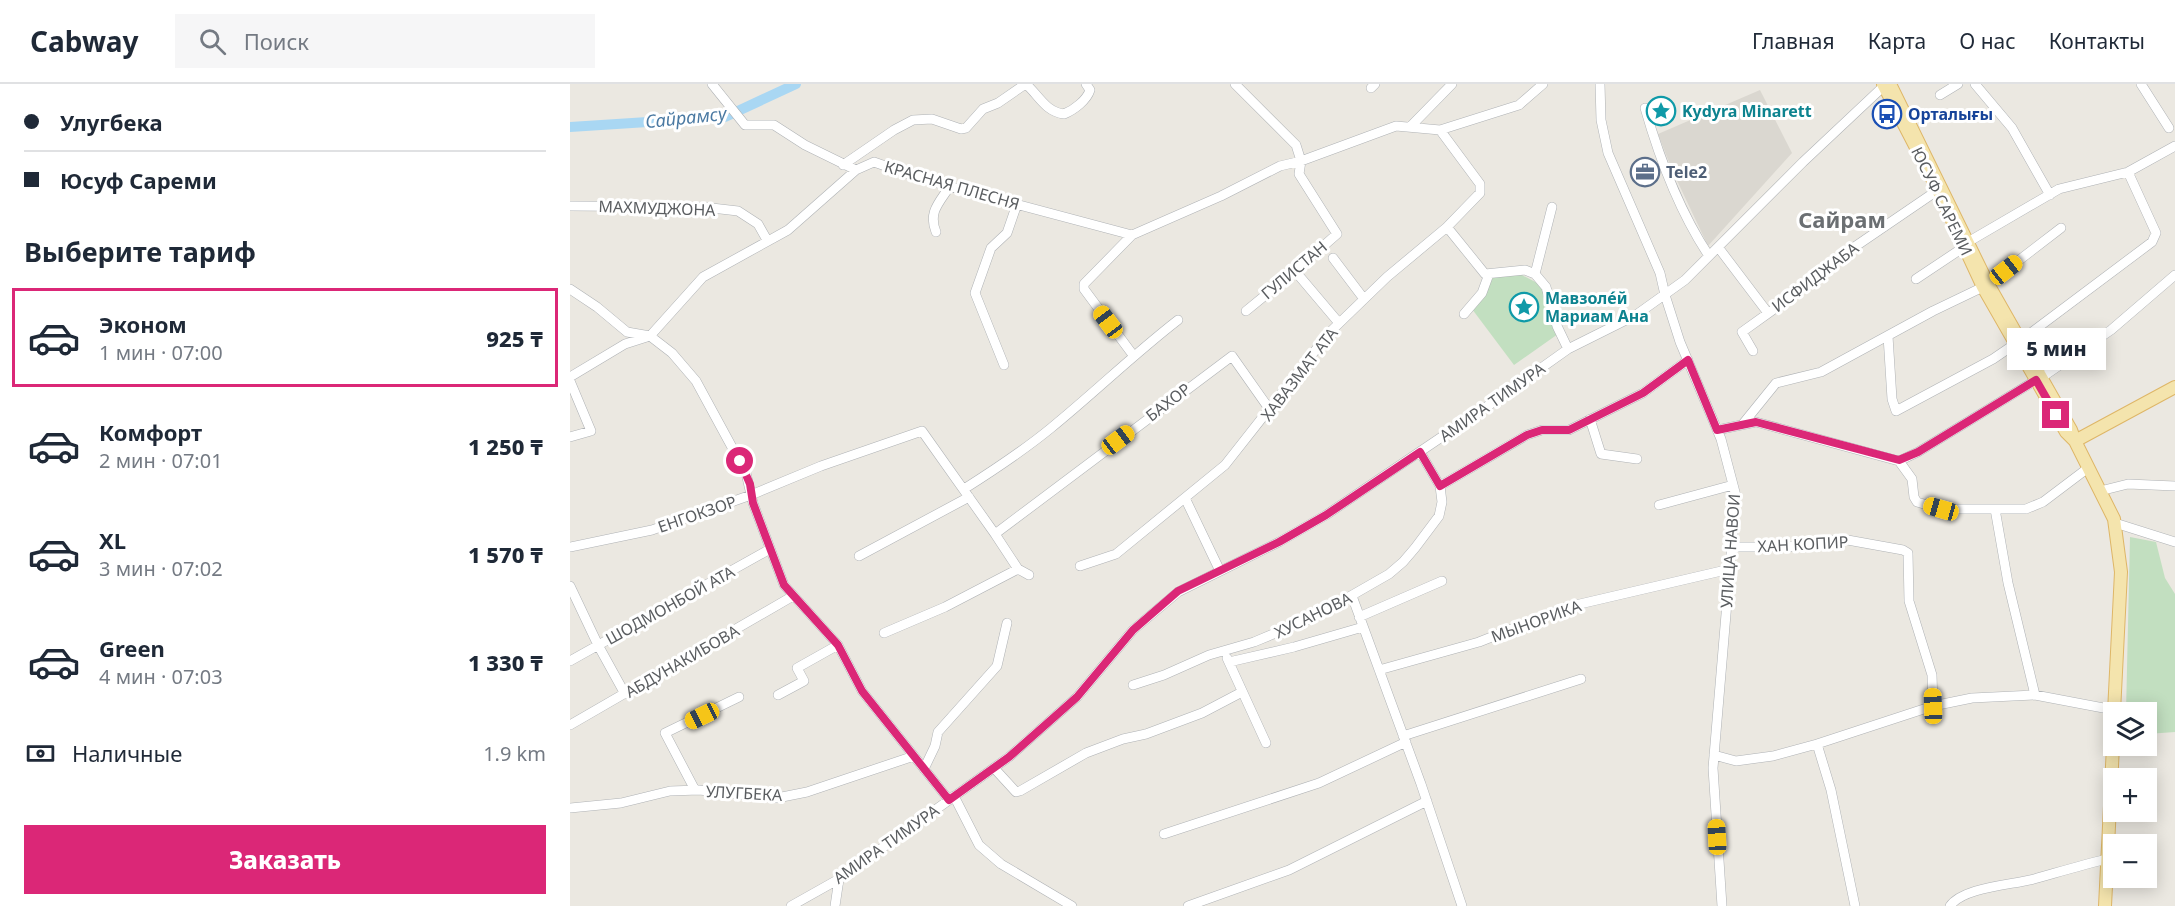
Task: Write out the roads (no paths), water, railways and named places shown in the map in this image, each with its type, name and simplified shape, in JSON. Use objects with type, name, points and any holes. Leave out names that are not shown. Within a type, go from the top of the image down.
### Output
[{"type":"main road","name":"ЮСУФ САРЕМИ","points":[[1886,84],[1966,245]]},
{"type":"main road","name":"ЮСУФ САРЕМИ","points":[[1886,84],[1986,285],[2068,436],[2075,441],[2115,523],[2121,572],[2114,702]]},
{"type":"main road","points":[[2075,441],[2175,387]]},
{"type":"main road","points":[[2108,834],[2112,756]]},
{"type":"main road","points":[[2105,906],[2106,888]]},
{"type":"street","points":[[570,437],[591,431],[570,379],[625,344],[650,336],[704,276],[788,230],[856,170],[806,145],[774,125],[745,125],[712,84]]},
{"type":"street","points":[[843,165],[913,120],[932,119],[961,129],[966,128],[983,109],[998,104],[1028,85],[1047,108],[1059,113],[1069,112],[1089,94],[1090,90],[1086,84]]},
{"type":"street","name":"ГУЛИСТАН","points":[[1236,84],[1296,145],[1301,161],[1299,174],[1337,234],[1295,272],[1246,311]]},
{"type":"street","points":[[1410,127],[1452,84]]},
{"type":"street","points":[[1133,356],[1084,289],[1084,284],[1132,235],[1221,196],[1280,166],[1301,161],[1396,126],[1440,130],[1519,105],[1543,84]]},
{"type":"street","name":"УЛИЦА НАВОИ","points":[[1600,84],[1601,120],[1608,153],[1660,273],[1665,295],[1688,360],[1717,430],[1736,496],[1714,754],[1722,906]]},
{"type":"street","name":"АМИРА ТИМУРА","points":[[791,906],[839,879],[994,768],[1077,697],[1133,630],[1178,591],[1279,542],[1326,515],[1568,349],[1636,315],[1685,280],[1886,84]]},
{"type":"street","points":[[1940,95],[1958,84]]},
{"type":"street","points":[[1975,84],[2012,128],[2050,195]]},
{"type":"street","points":[[2141,84],[2169,128]]},
{"type":"street","points":[[1645,108],[1653,136],[1676,192],[1701,244],[1710,256]]},
{"type":"street","name":"ХАВАЗМАТ АТА","points":[[1080,566],[1116,554],[1225,465],[1329,333],[1480,193],[1480,184],[1440,130]]},
{"type":"street","points":[[1916,279],[1966,245],[2059,189],[2128,172],[2175,146]]},
{"type":"street","name":"КРАСНАЯ ПЛЕСНЯ","points":[[856,170],[874,162],[950,186],[1132,235]]},
{"type":"street","points":[[1888,336],[1892,399],[1896,411],[1993,360],[2018,343],[2152,242],[2156,232],[2128,172]]},
{"type":"street","points":[[936,232],[931,220],[936,207],[950,186]]},
{"type":"street","name":"ИСФИДЖАБА","points":[[1753,351],[1742,332],[1850,250],[1938,190]]},
{"type":"street","points":[[1004,365],[975,293],[991,248],[1007,233],[1017,204]]},
{"type":"street","name":"МАХМУДЖОНА","points":[[570,206],[703,207],[738,211],[758,224],[767,240]]},
{"type":"street","points":[[1535,274],[1552,207]]},
{"type":"street","points":[[1447,226],[1485,274],[1525,270],[1535,274],[1546,287],[1557,326],[1568,349]]},
{"type":"street","points":[[1742,425],[1776,384],[1821,372],[1986,285],[2061,228]]},
{"type":"street","points":[[1718,248],[1768,313]]},
{"type":"street","points":[[1333,258],[1364,299]]},
{"type":"street","points":[[1295,272],[1339,323]]},
{"type":"street","points":[[1464,314],[1482,292],[1489,274]]},
{"type":"street","points":[[1717,430],[1756,422],[1899,460],[1918,452],[2039,379],[2111,330],[2175,275]]},
{"type":"street","points":[[570,289],[597,307],[627,332],[650,336],[672,353],[702,390],[735,449],[750,484],[751,495],[784,585],[838,645],[862,691],[924,769],[951,798],[979,845],[1001,864],[1072,906]]},
{"type":"street","points":[[859,556],[966,493],[1051,428],[1178,320]]},
{"type":"street","name":"БАХОР","points":[[995,534],[1232,356],[1270,410]]},
{"type":"street","points":[[1420,452],[1440,486],[1527,435],[1542,430],[1569,430],[1643,393],[1688,360]]},
{"type":"street","points":[[1590,419],[1601,454],[1637,459]]},
{"type":"street","name":"ЕНГОКЗОР","points":[[570,547],[652,530],[751,495],[821,466],[922,431],[966,493]]},
{"type":"street","points":[[1899,460],[1912,478],[1914,497],[1917,502],[1941,509],[2026,509],[2043,502],[2088,468]]},
{"type":"street","points":[[2100,491],[2128,484],[2175,486]]},
{"type":"street","points":[[1659,505],[1733,485]]},
{"type":"street","name":"ХУСАНОВА","points":[[1132,685],[1164,675],[1225,650],[1254,642],[1314,617],[1389,574],[1403,562],[1439,516],[1442,502],[1440,486]]},
{"type":"street","points":[[966,493],[1018,569],[1029,575]]},
{"type":"street","points":[[1185,498],[1220,571]]},
{"type":"street","points":[[1995,509],[2008,583],[2035,695]]},
{"type":"street","points":[[2115,523],[2175,542]]},
{"type":"street","name":"ХАН КОПИР","points":[[1732,547],[1788,547],[1842,539],[1903,550],[1908,553],[1909,601],[1932,675],[1933,706]]},
{"type":"street","name":"ШОДМОНБОЙ АТА","points":[[570,661],[770,549]]},
{"type":"street","points":[[884,633],[945,607],[1018,569]]},
{"type":"street","name":"МЫНОРИКА","points":[[1379,670],[1479,642],[1567,607],[1730,569]]},
{"type":"street","points":[[1359,617],[1442,581]]},
{"type":"street","points":[[570,586],[598,645],[625,694]]},
{"type":"street","name":"АБДУНАКИБОВА","points":[[570,725],[793,596]]},
{"type":"street","points":[[1352,596],[1427,801],[1462,906]]},
{"type":"street","points":[[924,769],[935,746],[938,732],[997,666],[1007,624]]},
{"type":"street","points":[[1229,662],[1294,647],[1363,627]]},
{"type":"street","points":[[778,695],[804,681],[797,668],[838,645]]},
{"type":"street","points":[[1225,650],[1266,743]]},
{"type":"street","points":[[1164,834],[1319,783],[1404,739],[1581,679]]},
{"type":"street","points":[[994,768],[1016,792],[1086,753],[1202,713],[1242,692]]},
{"type":"street","points":[[1714,754],[1736,761],[1773,756],[1933,706],[1972,698],[2035,695],[2103,709]]},
{"type":"street","points":[[695,790],[665,734],[739,698]]},
{"type":"street","points":[[1817,744],[1831,790],[1855,906]]},
{"type":"street","name":"УЛУГБЕКА","points":[[570,808],[621,803],[670,791],[695,790],[777,798],[807,792],[914,756]]},
{"type":"street","points":[[1188,906],[1289,870],[1427,801]]},
{"type":"street","points":[[1950,906],[1954,900],[1979,891],[2032,880],[2103,860]]},
{"type":"street","points":[[835,906],[839,879]]},
{"type":"waterway","name":"Сайрамсу","points":[[570,127],[725,117],[796,84]]},
{"type":"place","name":"Kydyra Minarett","points":[[1661,111]]},
{"type":"place","name":"Орталығы","points":[[1887,114]]},
{"type":"place","name":"Tele2","points":[[1645,172]]},
{"type":"place","name":"Мавзоле́й Мариам Ана","points":[[1524,307]]},
{"type":"district","name":"Сайрам","points":[[1842,220]]}]
